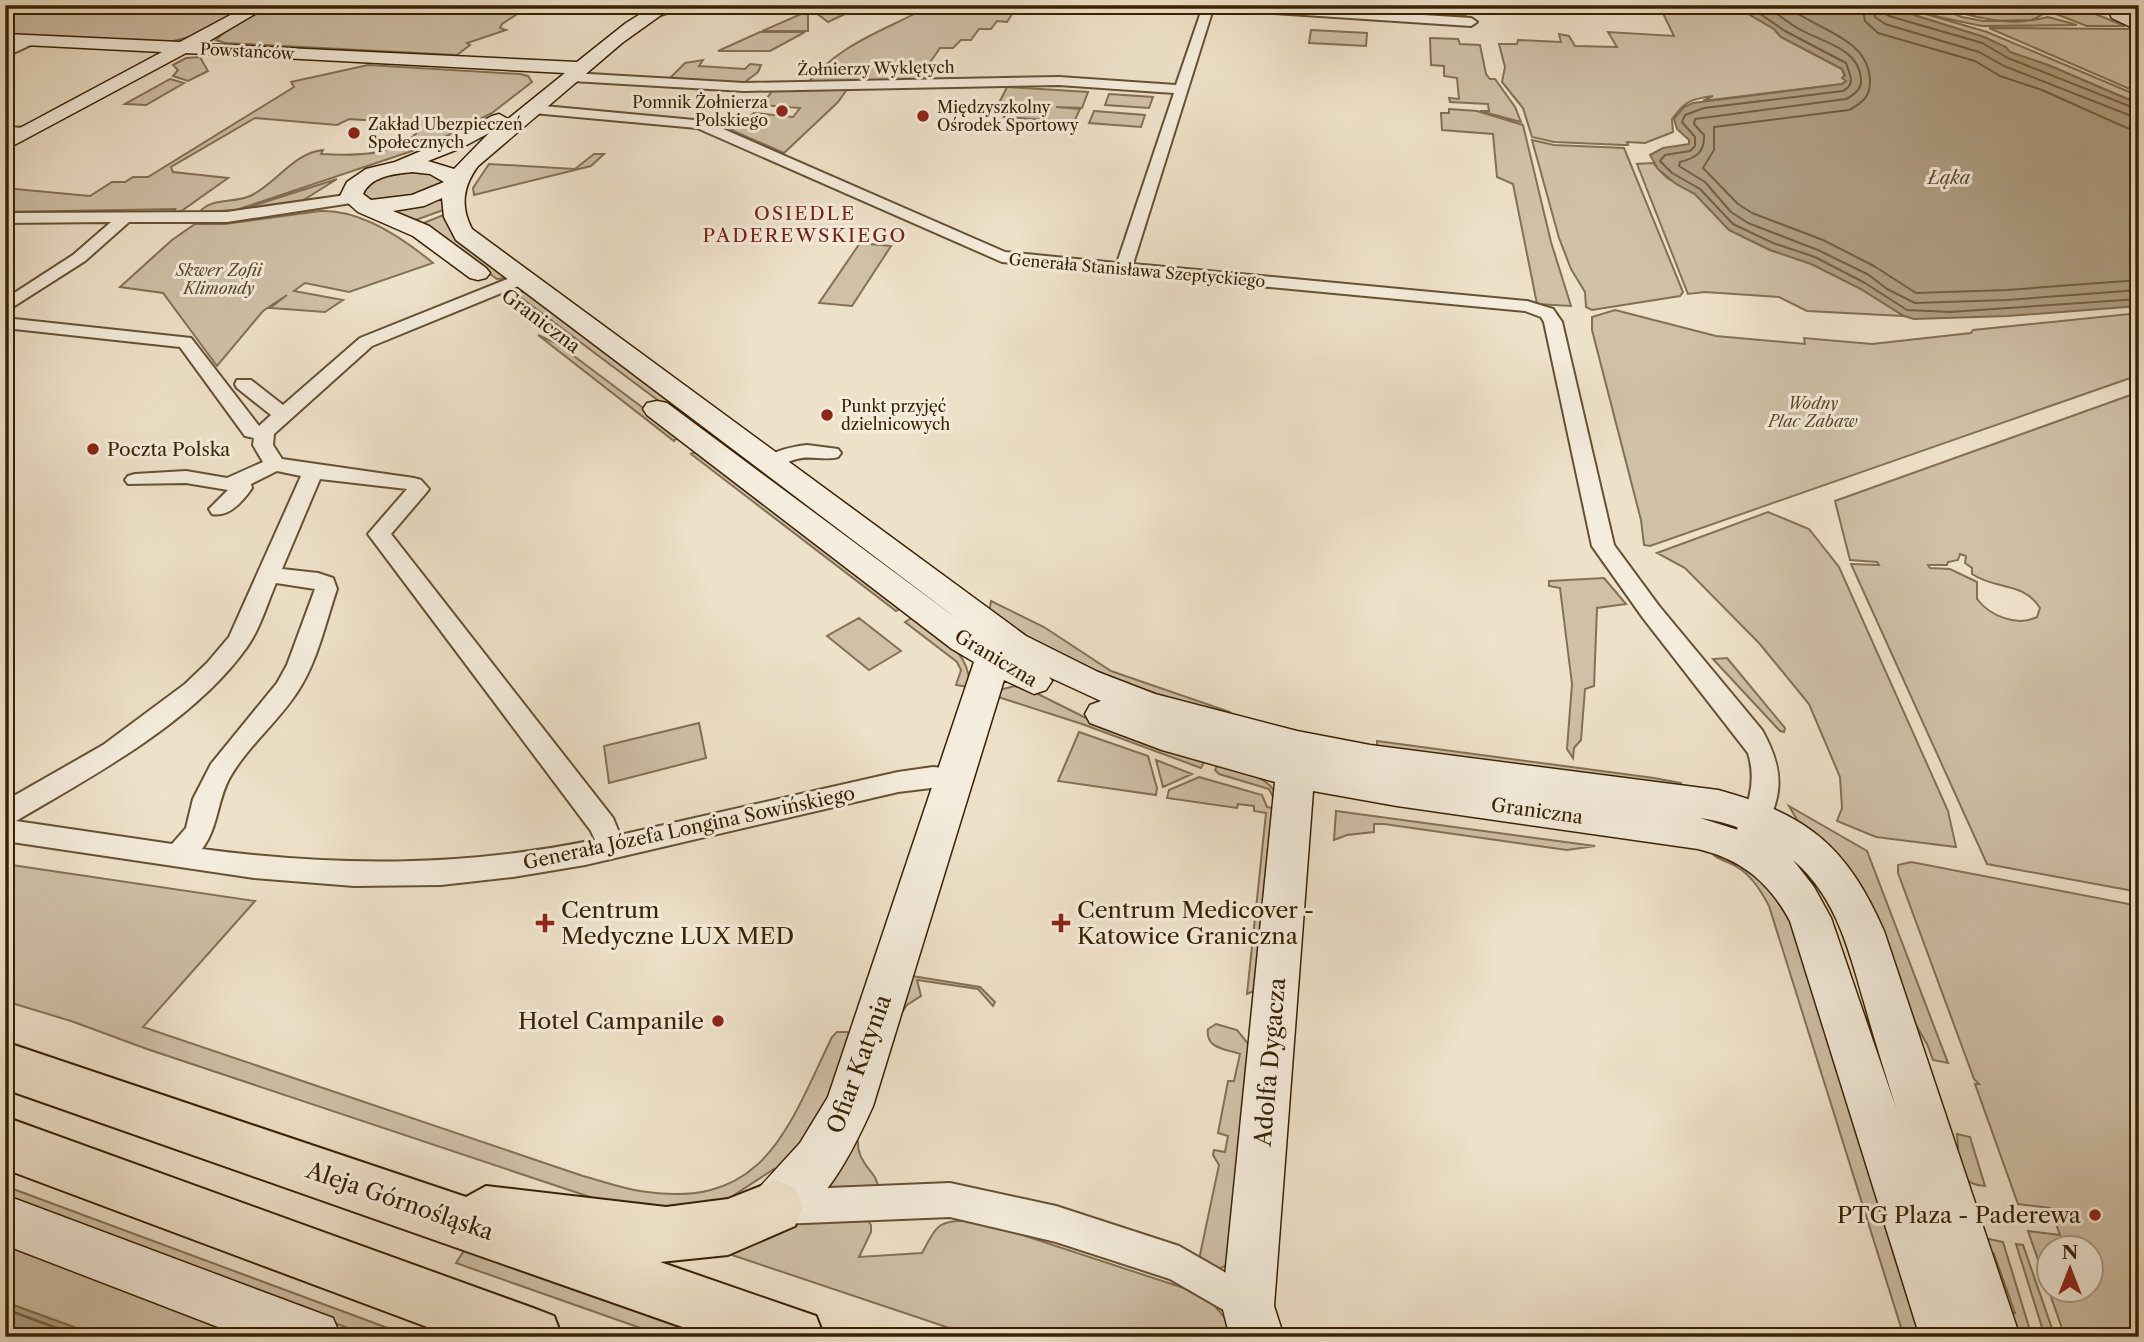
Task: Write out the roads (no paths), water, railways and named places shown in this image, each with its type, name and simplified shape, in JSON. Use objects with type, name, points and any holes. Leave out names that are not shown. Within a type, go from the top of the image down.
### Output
[{"type":"highway","name":"Aleja Górnośląska","points":[[5,1065],[795,1337]]},
{"type":"highway","points":[[5,1143],[533,1337]]},
{"type":"highway","points":[[409,1205],[666,1235],[728,1227],[776,1207]]},
{"type":"street","points":[[5,144],[202,45],[262,5]]},
{"type":"street","points":[[359,203],[352,191],[356,184],[489,127],[650,10],[667,5]]},
{"type":"street","points":[[650,10],[688,5]]},
{"type":"street","points":[[1201,5],[1471,22]]},
{"type":"street","points":[[2116,5],[2118,14],[2139,26]]},
{"type":"street","points":[[1123,269],[1209,6]]},
{"type":"street","name":"Powstańców","points":[[5,39],[202,45],[568,68]]},
{"type":"street","name":"Powstańców","points":[[5,53],[31,40]]},
{"type":"street","points":[[5,218],[227,217],[359,203],[416,201],[457,183],[480,153],[533,109],[568,68]]},
{"type":"street","name":"Żołnierzy Wyklętych","points":[[568,68],[767,88],[1067,81],[1180,89]]},
{"type":"street","name":"Generała Stanisława Szeptyckiego","points":[[533,109],[700,124],[1002,257],[1527,306],[1541,310],[1553,320],[1603,546],[1651,612],[1759,746],[1767,764],[1769,778],[1749,831]]},
{"type":"street","points":[[5,131],[27,132]]},
{"type":"street","points":[[393,167],[433,168],[457,183]]},
{"type":"street","name":"Graniczna","points":[[457,183],[453,211],[464,235],[770,463],[1003,652],[1062,696],[1129,725],[1216,753],[1296,759],[1356,787],[1698,833],[1749,831]]},
{"type":"street","name":"Graniczna","points":[[359,203],[421,231],[916,605],[1003,652]]},
{"type":"street","points":[[5,307],[79,258],[126,217]]},
{"type":"street","points":[[5,323],[185,342],[252,432],[264,432],[366,342],[520,279]]},
{"type":"street","points":[[244,384],[283,415]]},
{"type":"street","points":[[264,432],[263,445],[274,464]]},
{"type":"street","points":[[770,463],[800,450],[831,453]]},
{"type":"street","points":[[135,480],[173,477],[227,484],[239,482],[274,464],[313,472],[414,484],[419,489],[379,534],[603,826],[612,848]]},
{"type":"street","points":[[5,814],[112,752],[194,690],[239,641],[313,472]]},
{"type":"street","points":[[220,509],[242,488],[239,482]]},
{"type":"street","points":[[179,856],[199,831],[206,799],[220,771],[287,688],[299,665],[326,589],[325,583],[318,580],[269,575]]},
{"type":"street","name":"Ofiar Katynia","points":[[776,1207],[804,1180],[830,1145],[849,1106],[956,777],[1003,652]]},
{"type":"street","name":"Adolfa Dygacza","points":[[1252,1322],[1296,759]]},
{"type":"street","name":"Generała Józefa Longina Sowińskiego","points":[[5,830],[282,870],[402,875],[507,867],[612,848],[898,782],[956,777]]},
{"type":"street","points":[[1749,831],[1762,857],[1794,888],[1810,918],[1947,1337]]},
{"type":"street","points":[[1749,831],[1792,836],[1837,880],[1850,901],[1884,996],[1993,1337]]},
{"type":"street","points":[[776,1207],[950,1199],[1056,1224],[1180,1264],[1252,1322]]},
{"type":"street","points":[[5,1220],[314,1337]]},
{"type":"water","name":"Łąka","points":[[1733,5],[1882,5],[1984,37],[2006,47],[2010,52],[2048,65],[2139,104],[2139,306],[2008,316],[1914,319],[1811,264],[1770,250],[1729,230],[1695,194],[1676,184],[1658,169],[1650,155],[1663,148],[1689,144],[1689,140],[1677,129],[1674,119],[1684,107],[1693,103],[1842,84],[1846,81],[1842,78],[1845,75],[1842,69],[1781,37],[1774,29]]},
{"type":"water","points":[[5,1302],[101,1337],[5,1337]]},
{"type":"place","name":"Pomnik Żołnierza Polskiego","points":[[782,111]]},
{"type":"place","name":"Międzyszkolny Ośrodek Sportowy","points":[[923,116]]},
{"type":"place","name":"Zakład Ubezpieczeń Społecznych","points":[[354,133]]},
{"type":"place","name":"Punkt przyjęć dzielnicowych","points":[[827,415]]},
{"type":"place","name":"Poczta Polska","points":[[93,449]]},
{"type":"place","name":"Centrum Medyczne LUX MED","points":[[545,923]]},
{"type":"place","name":"Centrum Medicover - Katowice Graniczna","points":[[1061,923]]},
{"type":"place","name":"Hotel Campanile","points":[[718,1021]]},
{"type":"place","name":"PTG Plaza - Paderewa","points":[[2095,1215]]},
{"type":"district","name":"OSIEDLE PADEREWSKIEGO","points":[[805,224]]},
{"type":"park label","name":"Skwer Zofii Klimondy","points":[[219,279]]},
{"type":"park label","name":"Wodny Plac Zabaw","points":[[1813,412]]}]
